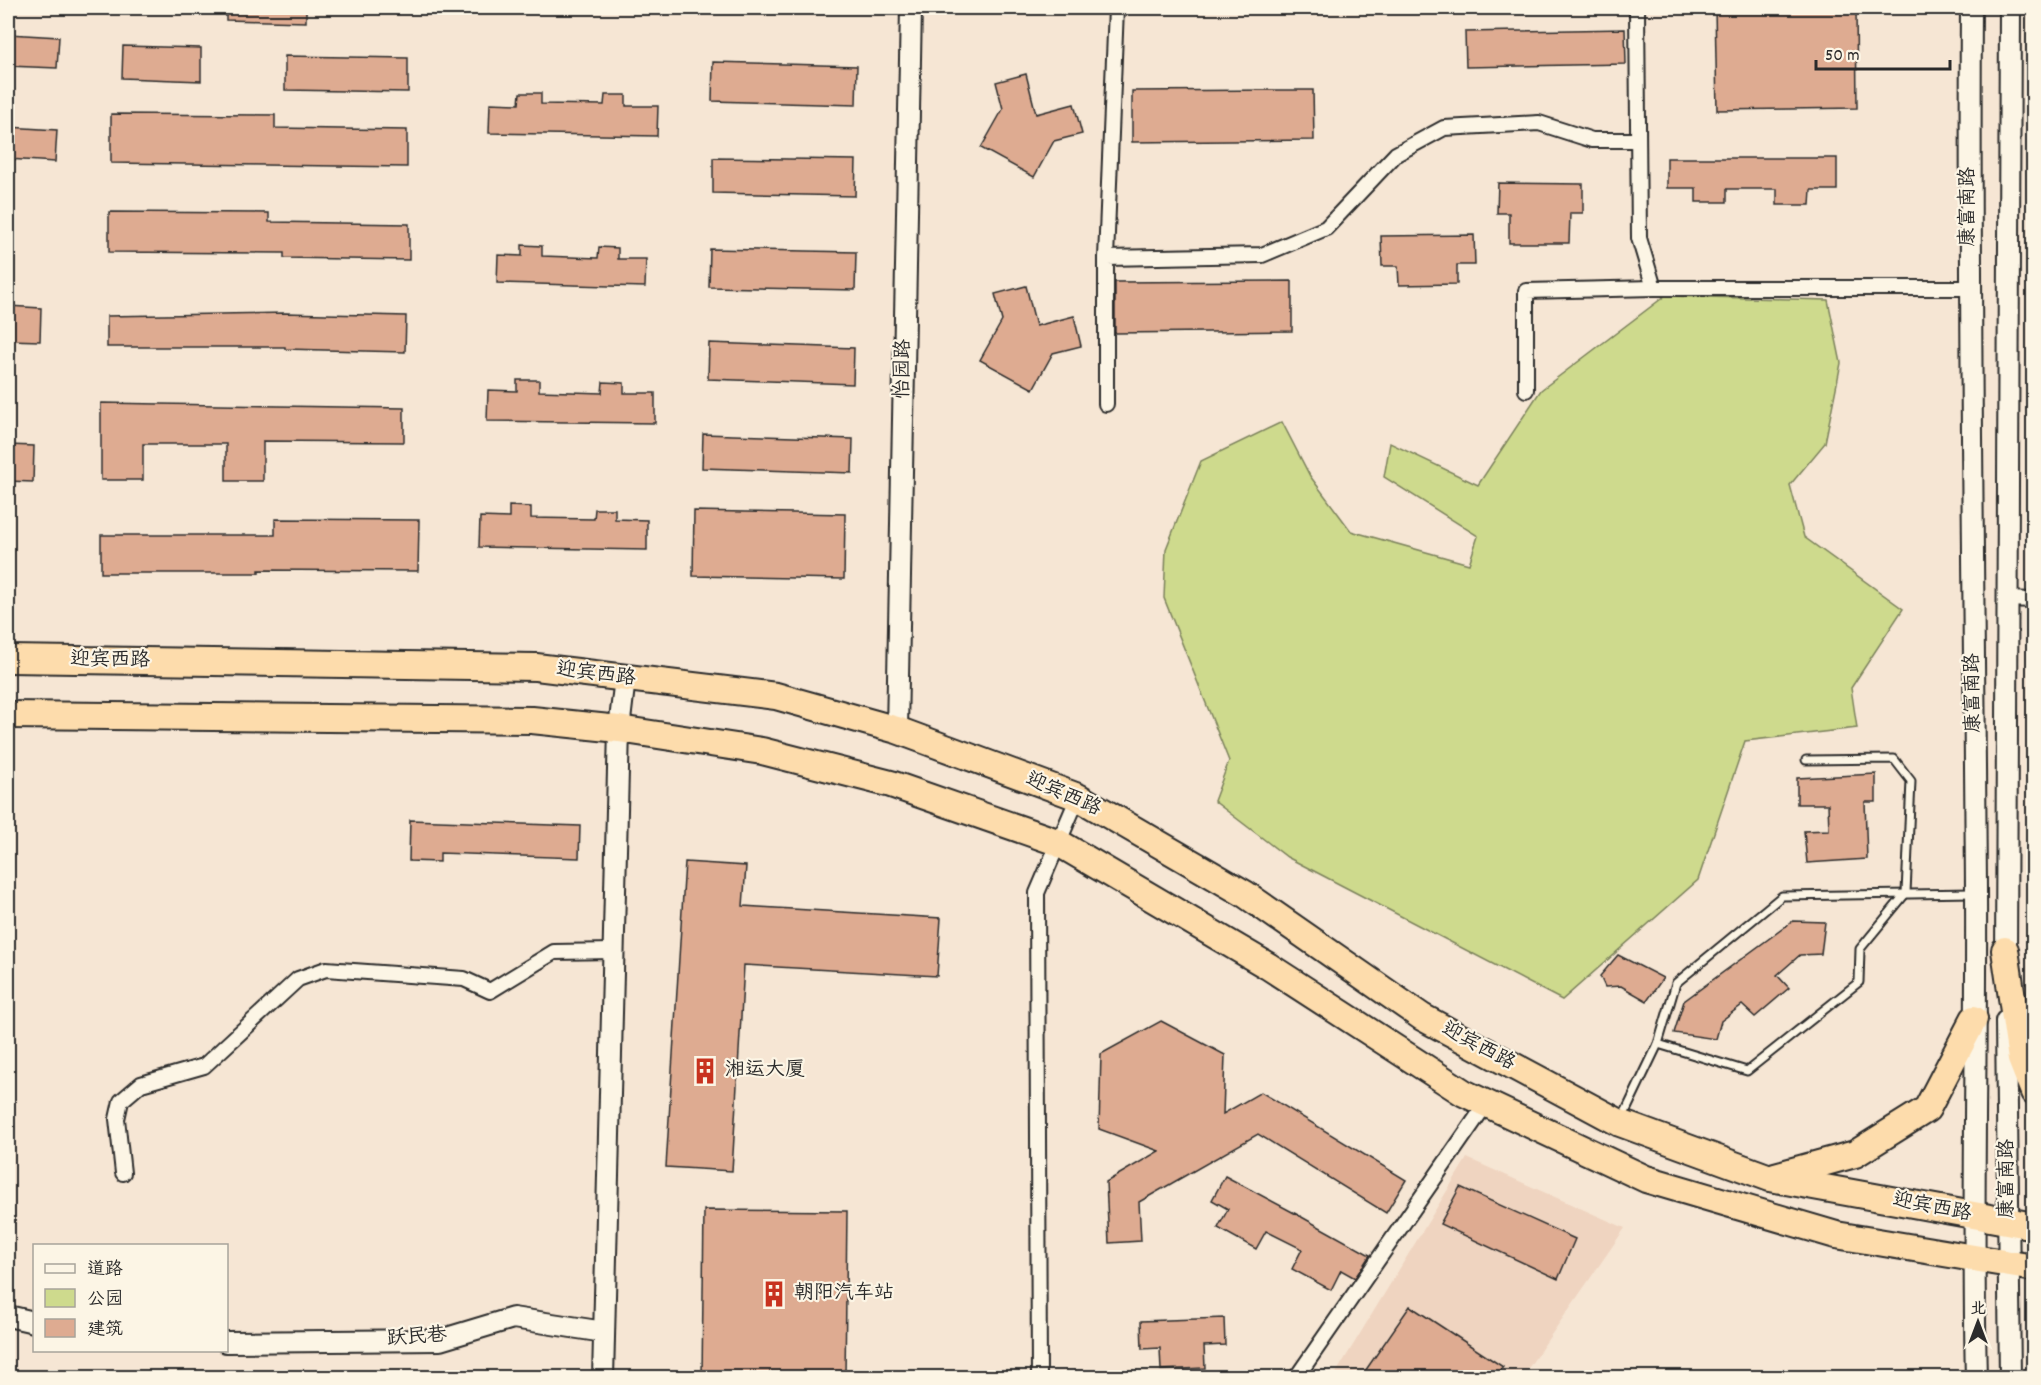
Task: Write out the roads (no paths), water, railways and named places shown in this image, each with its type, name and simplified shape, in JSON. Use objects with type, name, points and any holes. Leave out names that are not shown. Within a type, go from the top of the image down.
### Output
[{"type":"highway","name":"迎宾西路","points":[[8,659],[537,667],[776,696],[897,730],[1078,797],[1245,894],[1422,1017],[1620,1123],[1770,1178],[2034,1226]]},
{"type":"highway","points":[[8,715],[532,720],[619,729],[773,754],[891,784],[1057,842],[1268,966],[1464,1093],[1646,1179],[1836,1235],[2034,1268]]},
{"type":"highway","points":[[2005,950],[2021,1059],[2034,1092]]},
{"type":"highway","points":[[1770,1178],[1855,1154],[1928,1109],[1974,1019]]},
{"type":"main road","name":"怡园路","points":[[897,730],[911,8]]},
{"type":"main road","name":"康富南路","points":[[1971,8],[1969,288],[1976,892],[1973,1259],[1976,1377]]},
{"type":"main road","name":"康富南路","points":[[2010,8],[2005,950],[2010,1377]]},
{"type":"main road","points":[[603,1377],[619,729],[625,678]]},
{"type":"main road","points":[[8,1316],[33,1323]]},
{"type":"main road","name":"跃民巷","points":[[228,1342],[440,1340],[513,1318],[604,1332]]},
{"type":"street","points":[[1106,404],[1106,258],[1116,8]]},
{"type":"street","points":[[1637,8],[1640,238],[1654,288]]},
{"type":"street","points":[[1106,258],[1262,255],[1326,228],[1396,154],[1444,128],[1539,123],[1592,140],[1637,140]]},
{"type":"street","points":[[1526,390],[1526,291],[1654,288],[1969,288]]},
{"type":"street","points":[[2006,599],[2034,600]]},
{"type":"street","points":[[1039,1377],[1037,893],[1078,797]]},
{"type":"street","points":[[123,1173],[117,1119],[120,1101],[141,1084],[204,1066],[298,979],[326,969],[464,979],[490,992],[554,952],[614,951]]},
{"type":"street","points":[[1296,1377],[1486,1104]]},
{"type":"lane","points":[[1658,1044],[1747,1071],[1859,982],[1860,949],[1906,893],[1911,781],[1894,759],[1806,760]]},
{"type":"lane","points":[[1620,1123],[1658,1044],[1677,983],[1782,896],[1976,892]]},
{"type":"place","name":"湘运大厦","points":[[705,1071]]},
{"type":"place","name":"朝阳汽车站","points":[[774,1294]]}]
